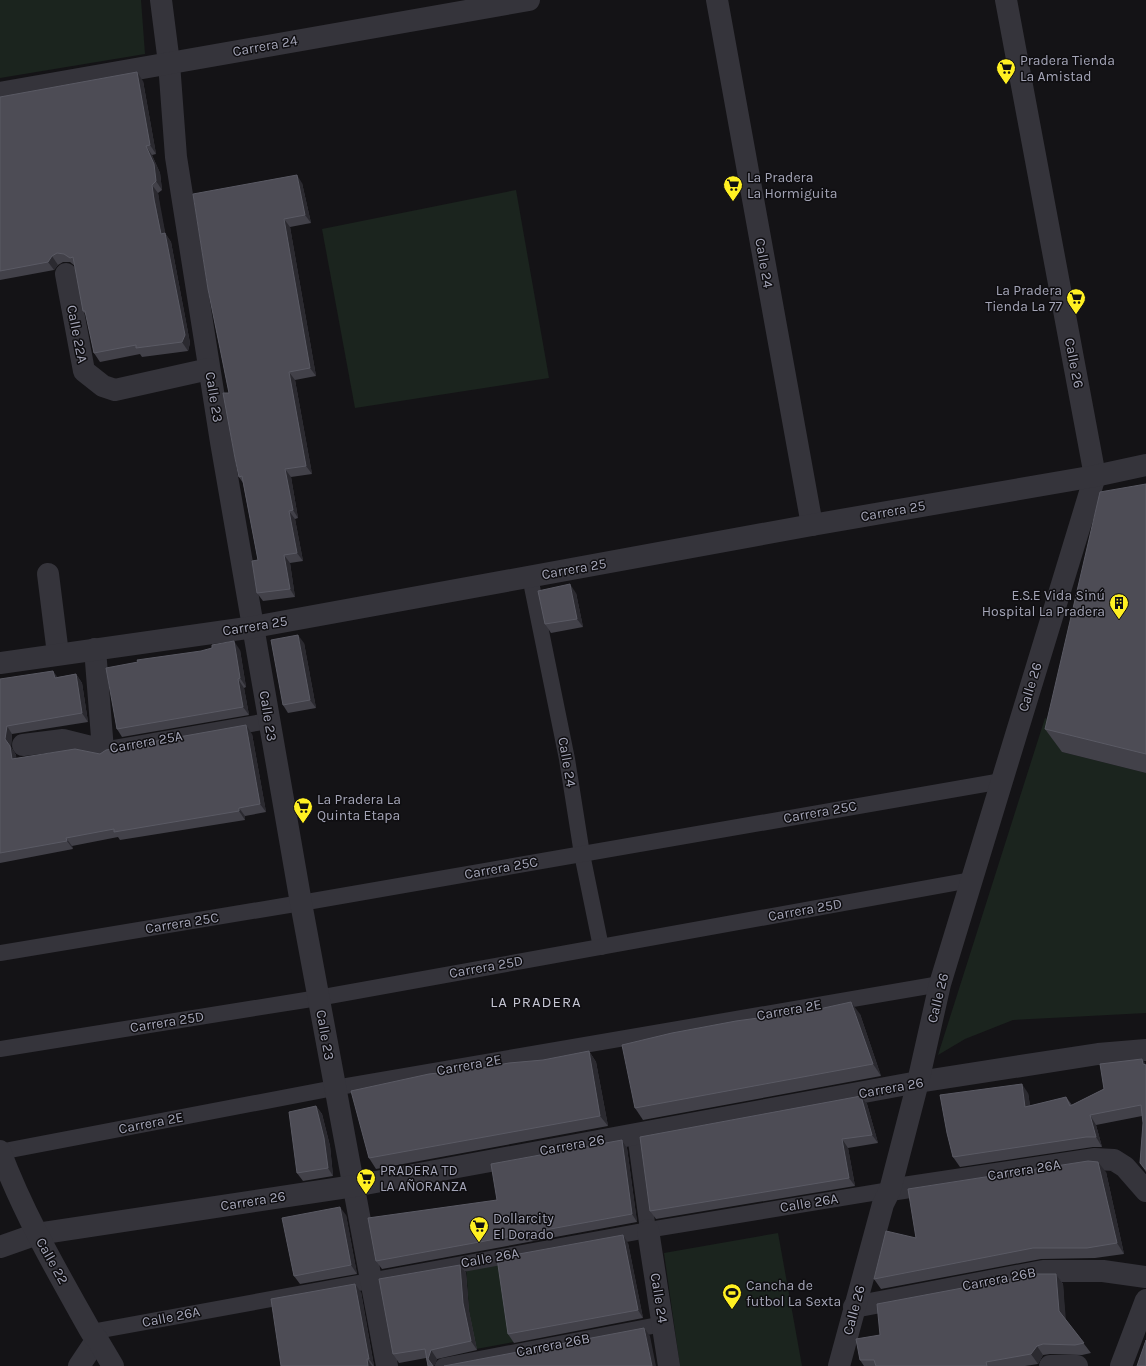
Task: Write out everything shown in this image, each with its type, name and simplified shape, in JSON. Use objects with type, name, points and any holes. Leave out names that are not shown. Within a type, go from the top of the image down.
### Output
[{"type":"street","name":"Calle 23","points":[[162,0],[169,63],[176,157],[210,369],[254,627],[268,721],[334,1088],[354,1186],[387,1366]]},
{"type":"street","name":"Carrera 24","points":[[0,93],[529,0]]},
{"type":"street","name":"Calle 24","points":[[717,0],[812,525]]},
{"type":"street","name":"Calle 26","points":[[839,1366],[883,1204],[890,1190],[918,1082],[940,984],[1095,476],[1006,0]]},
{"type":"street","name":"Calle 22A","points":[[66,274],[84,371],[103,386],[115,390],[210,369]]},
{"type":"street","name":"Carrera 25","points":[[0,663],[254,627],[812,525],[1146,466]]},
{"type":"street","points":[[48,574],[58,654]]},
{"type":"street","name":"Calle 24","points":[[530,577],[567,759],[582,854],[601,947]]},
{"type":"street","points":[[94,649],[103,750]]},
{"type":"street","name":"Carrera 25A","points":[[23,745],[63,740],[103,750],[268,721]]},
{"type":"street","name":"Carrera 25C","points":[[0,953],[301,903],[1002,781]]},
{"type":"street","name":"Carrera 25D","points":[[0,1050],[318,998],[972,880]]},
{"type":"street","name":"Carrera 2E","points":[[0,1152],[334,1088],[940,984]]},
{"type":"street","name":"Carrera 26","points":[[0,1246],[36,1234],[354,1186],[918,1082],[1098,1054],[1146,1050]]},
{"type":"street","points":[[635,1134],[648,1230]]},
{"type":"street","name":"Calle 22","points":[[0,1152],[11,1182],[36,1234],[113,1366]]},
{"type":"street","name":"Carrera 26A","points":[[890,1190],[1095,1159],[1114,1160],[1125,1167],[1146,1191]]},
{"type":"street","name":"Calle 26A","points":[[94,1335],[371,1280],[648,1230],[890,1190]]},
{"type":"street","name":"Calle 24","points":[[648,1230],[669,1366]]},
{"type":"street","name":"Carrera 26B","points":[[854,1307],[1043,1271],[1103,1272],[1146,1277]]},
{"type":"street","points":[[1120,1366],[1146,1300]]},
{"type":"street","name":"Carrera 26B","points":[[443,1366],[663,1324]]},
{"type":"street","points":[[79,1366],[94,1335]]},
{"type":"street","points":[[1050,1366],[1077,1366]]},
{"type":"shaded area","points":[[0,0],[141,0],[145,54],[0,78]]},
{"type":"shaded area","points":[[516,190],[549,378],[355,408],[322,229]]},
{"type":"shaded area","points":[[1045,718],[1068,725],[1062,752],[1146,773],[1146,1013],[1013,1020],[965,1039],[938,1055]]},
{"type":"shaded area","name":"Cancha de futbol La Sexta","points":[[778,1233],[802,1366],[680,1366],[664,1253]]},
{"type":"shaded area","points":[[502,1260],[514,1342],[476,1349],[469,1311],[466,1264]]},
{"type":"building","points":[[137,72],[150,145],[146,146],[154,164],[156,181],[152,185],[154,200],[161,234],[165,233],[185,335],[182,342],[136,348],[136,345],[94,353],[85,311],[83,311],[73,257],[70,258],[64,254],[57,253],[52,256],[48,262],[0,271],[0,97]]},
{"type":"building","points":[[297,175],[305,215],[284,219],[310,368],[289,372],[306,466],[285,469],[293,510],[289,511],[297,553],[284,555],[290,589],[257,593],[252,561],[258,560],[242,476],[239,477],[235,458],[223,393],[229,393],[208,289],[193,194]]},
{"type":"building","name":"E.S.E Vida Sinú Hospital La Pradera","points":[[1146,484],[1146,754],[1045,729],[1100,492]]},
{"type":"building","points":[[570,584],[577,619],[545,624],[538,591]]},
{"type":"building","points":[[298,635],[310,700],[283,705],[271,640]]},
{"type":"building","points":[[234,641],[243,707],[117,729],[106,668],[138,662],[137,660],[201,651],[212,648],[212,645]]},
{"type":"building","points":[[53,671],[55,678],[76,674],[82,713],[7,726],[5,739],[10,746],[12,759],[75,749],[100,754],[106,750],[246,725],[260,804],[239,808],[239,811],[114,832],[114,829],[66,838],[67,841],[0,853],[0,679]]},
{"type":"building","points":[[851,1002],[873,1064],[635,1108],[622,1045],[672,1033],[736,1021],[810,1011]]},
{"type":"building","points":[[589,1051],[600,1116],[369,1158],[351,1091],[429,1074],[543,1060]]},
{"type":"building","points":[[1142,1059],[1143,1064],[1146,1065],[1146,1169],[1140,1163],[1143,1123],[1141,1105],[1090,1115],[1096,1137],[1086,1137],[953,1157],[940,1095],[1022,1084],[1025,1107],[1066,1097],[1070,1106],[1104,1089],[1100,1064]]},
{"type":"building","points":[[861,1096],[872,1135],[842,1139],[849,1178],[650,1211],[640,1137]]},
{"type":"building","points":[[316,1106],[324,1138],[328,1168],[297,1173],[289,1112]]},
{"type":"building","points":[[622,1140],[632,1214],[376,1261],[368,1218],[497,1200],[491,1164]]},
{"type":"building","points":[[1088,1161],[1098,1162],[1117,1243],[1087,1248],[1033,1248],[874,1279],[886,1231],[916,1238],[908,1189]]},
{"type":"building","points":[[340,1207],[351,1265],[294,1276],[282,1218]]},
{"type":"building","points":[[623,1235],[638,1310],[508,1334],[497,1258]]},
{"type":"building","points":[[460,1265],[463,1303],[471,1341],[431,1350],[428,1359],[433,1366],[428,1366],[425,1349],[393,1354],[379,1279]]},
{"type":"building","points":[[1037,1274],[1056,1274],[1059,1311],[1084,1343],[1075,1345],[1043,1344],[1037,1346],[1031,1354],[986,1362],[987,1366],[876,1366],[874,1360],[860,1360],[856,1339],[880,1335],[877,1304]]},
{"type":"building","points":[[355,1284],[369,1359],[367,1359],[368,1366],[281,1366],[271,1299]]},
{"type":"building","points":[[644,1328],[652,1366],[444,1366]]},
{"type":"building","points":[[1146,1340],[1146,1366],[1137,1366]]},
{"type":"place","name":"Pradera Tienda La Amistad","points":[[1006,85]]},
{"type":"place","name":"La Pradera La Hormiguita","points":[[733,202]]},
{"type":"place","name":"La Pradera Tienda La 77","points":[[1076,315]]},
{"type":"place","name":"E.S.E Vida Sinú Hospital La Pradera","points":[[1119,620]]},
{"type":"place","name":"La Pradera La Quinta Etapa","points":[[303,824]]},
{"type":"place","name":"PRADERA TD LA AÑORANZA","points":[[366,1195]]},
{"type":"place","name":"Dollarcity El Dorado","points":[[479,1243]]},
{"type":"place","name":"Cancha de futbol La Sexta","points":[[732,1310]]},
{"type":"district","name":"LA PRADERA","points":[[536,1002]]}]
